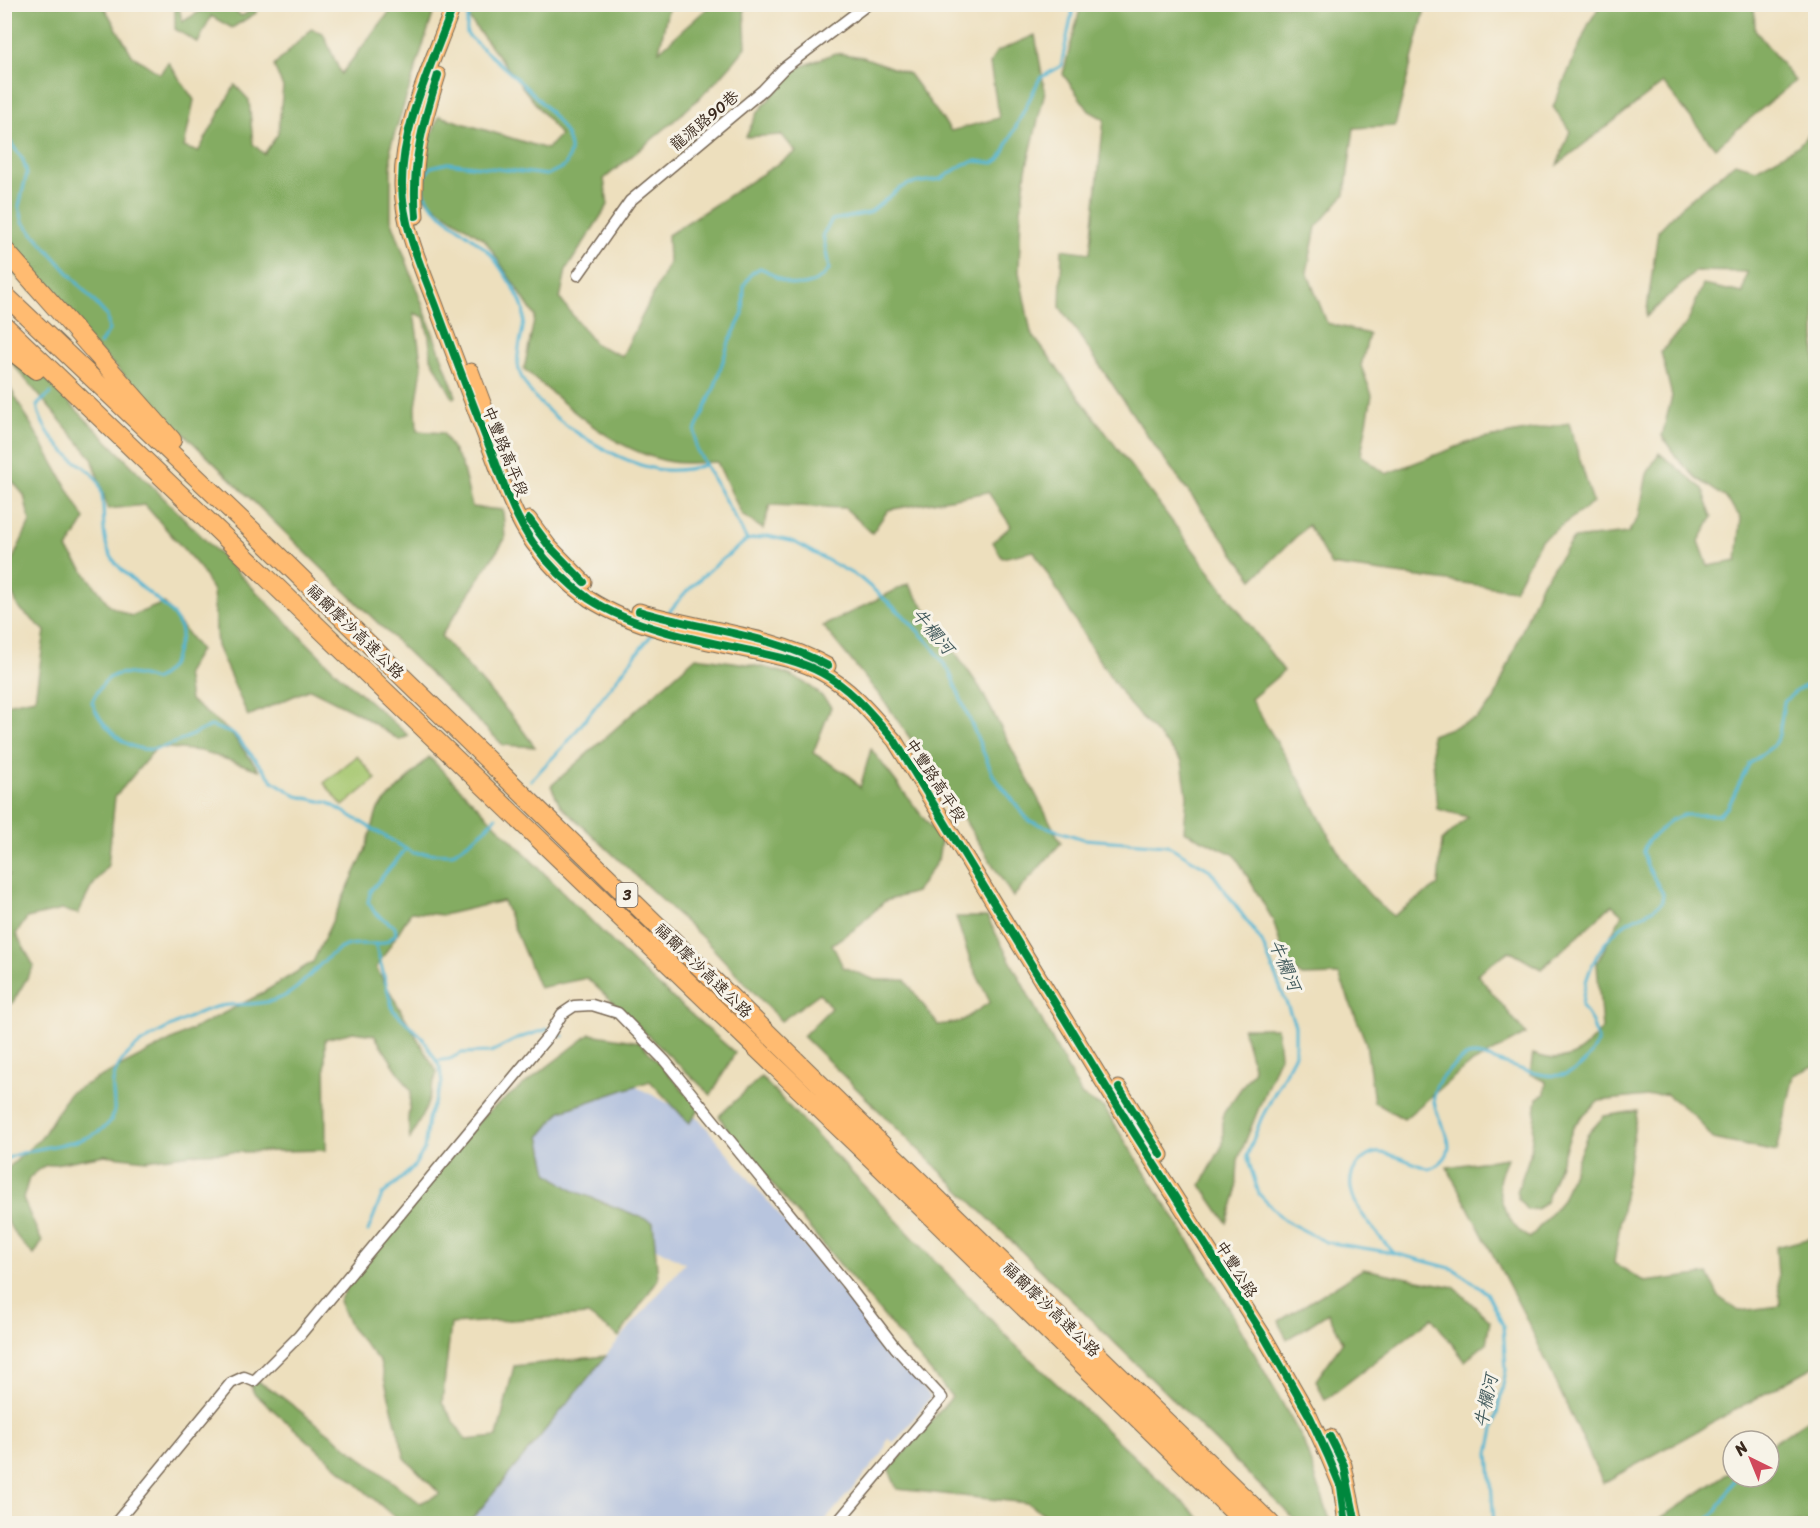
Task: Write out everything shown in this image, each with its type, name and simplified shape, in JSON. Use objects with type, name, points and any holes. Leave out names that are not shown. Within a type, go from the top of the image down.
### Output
[{"type":"highway","points":[[4,249],[255,533]]},
{"type":"highway","name":"福爾摩沙高速公路","points":[[4,294],[255,533],[1243,1512]]},
{"type":"highway","name":"福爾摩沙高速公路","points":[[4,325],[882,1169],[1243,1512],[1271,1524]]},
{"type":"highway","points":[[4,345],[125,442]]},
{"type":"main road","name":"中豐路高平段","points":[[454,4],[418,143],[413,186],[417,221],[436,281],[505,466],[531,523],[571,570],[624,612],[799,662],[822,672],[856,692],[895,741],[1014,926],[1081,1037]]},
{"type":"main road","name":"中豐路高平段","points":[[437,65],[463,4]]},
{"type":"main road","name":"中豐公路","points":[[1081,1037],[1265,1338],[1310,1418],[1341,1487],[1346,1524]]},
{"type":"main road","name":"中豐公路","points":[[1081,1037],[1320,1415],[1344,1465],[1356,1524]]},
{"type":"street","name":"龍源路90巷","points":[[578,275],[630,201],[763,90],[784,68],[868,4]]},
{"type":"street","points":[[115,1524],[231,1383],[244,1377],[254,1381],[299,1336],[549,1035],[562,1014],[574,1006],[592,1005],[618,1012],[665,1061],[846,1283],[895,1347],[942,1398],[836,1524]]},
{"type":"shaded area","points":[[621,1079],[699,1119],[931,1397],[894,1443],[888,1438],[883,1453],[823,1523],[461,1524],[685,1263],[538,1186],[536,1124]]},
{"type":"green space","points":[[1601,4],[1754,5],[1755,30],[1795,81],[1715,148],[1663,83],[1557,165],[1570,131],[1553,107],[1589,23]]},
{"type":"green space","points":[[4,5],[103,5],[132,55],[160,74],[168,62],[194,100],[184,147],[198,152],[235,85],[249,100],[253,144],[264,154],[278,134],[283,87],[274,66],[311,29],[323,33],[341,74],[395,5],[436,5],[391,145],[391,219],[456,396],[453,398],[431,358],[424,317],[414,313],[422,367],[416,407],[417,431],[443,433],[462,465],[472,507],[503,510],[505,539],[441,636],[516,721],[535,747],[503,745],[95,347],[5,266]]},
{"type":"green space","points":[[198,5],[226,5],[242,16],[258,6],[256,13],[232,28],[211,16],[198,43],[175,29],[175,10],[179,6],[182,22],[201,11]]},
{"type":"green space","points":[[471,5],[669,5],[659,51],[711,5],[744,5],[746,47],[731,66],[697,100],[604,179],[608,205],[566,270],[560,299],[595,344],[622,356],[669,263],[668,235],[796,152],[782,135],[746,137],[757,113],[796,69],[835,53],[863,57],[909,74],[951,131],[999,118],[990,64],[996,52],[1035,35],[1045,91],[1026,170],[1021,211],[1019,272],[1031,333],[1284,671],[1251,699],[1299,778],[1342,858],[1365,890],[1393,916],[1438,885],[1442,841],[1468,817],[1437,809],[1431,735],[1476,719],[1493,702],[1541,584],[1573,539],[1628,533],[1639,516],[1647,474],[1659,453],[1703,489],[1712,518],[1699,541],[1708,566],[1737,561],[1741,518],[1725,497],[1696,478],[1677,458],[1662,436],[1672,396],[1661,352],[1687,323],[1703,285],[1743,293],[1747,272],[1696,271],[1646,317],[1658,231],[1681,207],[1735,163],[1756,169],[1798,146],[1815,127],[1816,1065],[1794,1075],[1777,1152],[1713,1139],[1694,1115],[1666,1094],[1599,1101],[1574,1125],[1546,1202],[1537,1209],[1527,1210],[1518,1199],[1517,1192],[1530,1155],[1537,1098],[1545,1094],[1546,1082],[1530,1074],[1533,1054],[1555,1059],[1572,1056],[1587,1046],[1602,1029],[1597,963],[1622,914],[1612,905],[1541,969],[1509,951],[1477,974],[1526,1034],[1467,1066],[1404,1119],[1374,1102],[1366,1043],[1339,975],[1302,976],[1286,963],[1273,920],[1235,855],[1184,831],[1187,796],[1182,761],[1129,704],[1095,654],[1034,551],[1002,558],[993,542],[1011,526],[988,492],[888,510],[872,533],[845,508],[770,505],[763,529],[742,515],[717,462],[666,461],[626,446],[590,424],[524,369],[535,316],[485,240],[420,196],[430,140],[439,116],[547,149],[560,135],[467,16]]},
{"type":"green space","points":[[1081,5],[1426,5],[1395,126],[1354,128],[1345,194],[1316,227],[1307,272],[1327,323],[1369,334],[1361,366],[1372,395],[1361,455],[1386,474],[1472,441],[1569,423],[1593,503],[1541,540],[1514,590],[1331,565],[1308,525],[1253,579],[1151,441],[1060,307],[1062,249],[1090,253],[1104,119],[1089,111],[1063,74]]},
{"type":"green space","points":[[5,355],[39,372],[337,673],[409,736],[399,740],[356,712],[310,689],[248,716],[217,646],[213,591],[200,568],[145,505],[108,509],[92,458]]},
{"type":"green space","points":[[8,384],[85,519],[67,549],[110,606],[131,616],[164,603],[200,650],[186,673],[190,700],[230,732],[259,770],[201,751],[157,747],[115,797],[108,865],[91,888],[78,914],[62,910],[27,918],[16,934],[34,966],[13,1002],[5,1008],[4,876],[9,875],[4,871],[5,704],[35,698],[45,631],[18,607],[5,576],[30,522],[24,495],[8,476],[5,481],[4,385]]},
{"type":"green space","points":[[908,584],[980,688],[1061,843],[1013,897],[942,784],[885,702],[823,626]]},
{"type":"green space","points":[[696,657],[770,669],[804,682],[819,693],[831,707],[813,753],[850,776],[860,788],[871,749],[941,841],[938,860],[916,892],[885,901],[855,929],[832,944],[843,967],[875,980],[905,980],[938,1025],[960,1022],[990,1002],[971,963],[956,917],[987,917],[1082,1096],[1104,1108],[1208,1271],[1303,1440],[1331,1523],[1298,1523],[803,1036],[831,1008],[820,993],[781,1021],[704,939],[560,805],[551,786]]},
{"type":"green space","points":[[357,756],[376,779],[343,806],[324,783]]},
{"type":"green space","points":[[429,757],[633,963],[735,1053],[711,1095],[587,978],[539,988],[503,901],[443,915],[411,912],[376,968],[437,1072],[426,1108],[410,1139],[408,1119],[411,1091],[374,1035],[353,1032],[325,1039],[326,1150],[200,1153],[146,1160],[104,1155],[44,1166],[29,1178],[23,1199],[42,1242],[34,1255],[15,1234],[6,1216],[7,1169],[42,1137],[69,1093],[259,995],[313,962],[365,851],[378,809]]},
{"type":"green space","points":[[1243,1028],[1277,1028],[1280,1055],[1238,1160],[1236,1194],[1227,1223],[1201,1185],[1223,1144],[1223,1114],[1254,1070]]},
{"type":"green space","points":[[590,1034],[640,1042],[700,1109],[689,1123],[650,1081],[561,1111],[540,1136],[548,1173],[572,1190],[653,1222],[658,1279],[619,1337],[588,1315],[451,1324],[442,1403],[466,1440],[497,1437],[514,1366],[606,1356],[469,1523],[401,1523],[254,1393],[246,1375],[274,1391],[420,1503],[440,1494],[405,1458],[380,1362],[350,1327],[339,1301],[368,1252],[484,1115]]},
{"type":"green space","points":[[761,1077],[1011,1341],[1205,1523],[1058,1523],[1027,1503],[897,1489],[889,1470],[952,1397],[730,1134],[719,1116]]},
{"type":"green space","points":[[1637,1111],[1614,1263],[1645,1282],[1708,1274],[1719,1297],[1739,1311],[1780,1306],[1776,1247],[1815,1237],[1815,1366],[1603,1483],[1525,1316],[1447,1167],[1507,1158],[1499,1183],[1502,1201],[1508,1216],[1518,1230],[1530,1238],[1562,1200],[1587,1135],[1604,1116]]},
{"type":"green space","points":[[1363,1269],[1454,1287],[1490,1321],[1486,1343],[1465,1361],[1432,1318],[1325,1400],[1316,1380],[1343,1342],[1328,1313],[1287,1340],[1279,1321]]},
{"type":"green space","points":[[1815,1415],[1815,1523],[1653,1523],[1721,1478],[1721,1489],[1781,1489],[1781,1438]]},
{"type":"waterway","points":[[482,4],[469,16],[467,34],[527,88],[556,119],[566,134],[570,148],[569,155],[565,166],[547,175],[448,163],[431,167],[423,182],[425,194],[440,213],[493,257],[514,289],[523,308],[524,316],[518,368],[530,391],[543,406],[579,434],[620,457],[639,464],[669,470],[705,465]]},
{"type":"waterway","points":[[747,540],[696,448],[695,431],[715,386],[729,342],[743,314],[744,285],[752,273],[760,268],[794,285],[813,282],[829,269],[823,234],[832,220],[869,213],[899,189],[909,184],[941,179],[964,164],[976,161],[994,163],[1000,159],[1040,78],[1061,66],[1074,4]]},
{"type":"waterway","points":[[4,133],[23,160],[27,173],[19,206],[23,222],[107,316],[109,330],[100,344]]},
{"type":"waterway","points":[[51,393],[37,405],[39,413],[46,428],[61,448],[95,477],[102,494],[105,536],[111,556],[128,576],[162,603],[178,622],[181,632],[174,659],[163,675],[154,680],[133,674],[117,674],[104,683],[98,691],[92,702],[101,719],[113,733],[125,743],[137,748],[149,749],[173,744],[211,726],[234,734],[273,781],[297,796],[329,803],[413,853],[452,854],[482,832],[496,817]]},
{"type":"waterway","name":"牛欄河","points":[[669,612],[684,594],[714,566],[747,540],[768,536],[794,542],[860,578],[903,615],[931,645],[949,671],[993,775],[1029,821],[1083,839],[1167,845],[1210,870],[1262,942],[1295,1025],[1295,1054],[1261,1119],[1247,1156],[1259,1194],[1284,1220],[1326,1242],[1394,1253],[1454,1269],[1487,1293],[1503,1325],[1506,1370],[1489,1453],[1494,1524]]},
{"type":"waterway","points":[[531,780],[566,744],[652,634]]},
{"type":"waterway","points":[[1394,1253],[1359,1210],[1353,1197],[1352,1173],[1360,1162],[1369,1155],[1381,1153],[1393,1155],[1430,1169],[1444,1159],[1449,1148],[1434,1100],[1436,1087],[1451,1068],[1468,1056],[1484,1056],[1530,1072],[1556,1076],[1579,1067],[1589,1057],[1598,1041],[1592,1022],[1582,1006],[1586,980],[1591,968],[1612,935],[1622,926],[1662,902],[1663,894],[1646,864],[1643,851],[1647,842],[1671,820],[1684,815],[1718,815],[1728,807],[1749,764],[1773,746],[1779,735],[1784,702],[1796,691],[1816,680]]},
{"type":"waterway","points":[[4,1160],[30,1151],[85,1138],[107,1125],[114,1110],[113,1082],[116,1070],[131,1051],[153,1036],[211,1008],[264,1003],[278,999],[297,987],[341,948],[357,944],[380,943],[390,939],[396,934],[395,927],[375,913],[368,902],[371,890],[406,849]]},
{"type":"waterway","points":[[368,1231],[382,1195],[413,1168],[424,1150],[428,1119],[442,1083],[440,1067],[422,1037],[393,1010],[376,946]]},
{"type":"waterway","points":[[436,1061],[450,1059],[461,1053],[491,1052],[519,1038],[548,1029]]},
{"type":"waterway","points":[[554,1031],[563,1036]]},
{"type":"waterway","points":[[1703,1524],[1717,1511],[1729,1489]]},
{"type":"cycle path","points":[[454,4],[412,117],[403,163],[403,202],[419,263],[506,492],[525,531],[545,558],[589,599],[647,626],[778,657],[814,669],[843,687],[895,741],[1133,1131],[1265,1338],[1310,1417],[1328,1456],[1341,1487],[1346,1524]]},
{"type":"cycle path","points":[[416,216],[415,179],[419,144],[438,75]]},
{"type":"cycle path","points":[[529,519],[549,546],[584,582]]},
{"type":"cycle path","points":[[639,611],[760,640],[806,655],[828,666]]},
{"type":"cycle path","points":[[1119,1088],[1161,1155]]},
{"type":"cycle path","points":[[1330,1437],[1344,1465],[1356,1524]]}]
